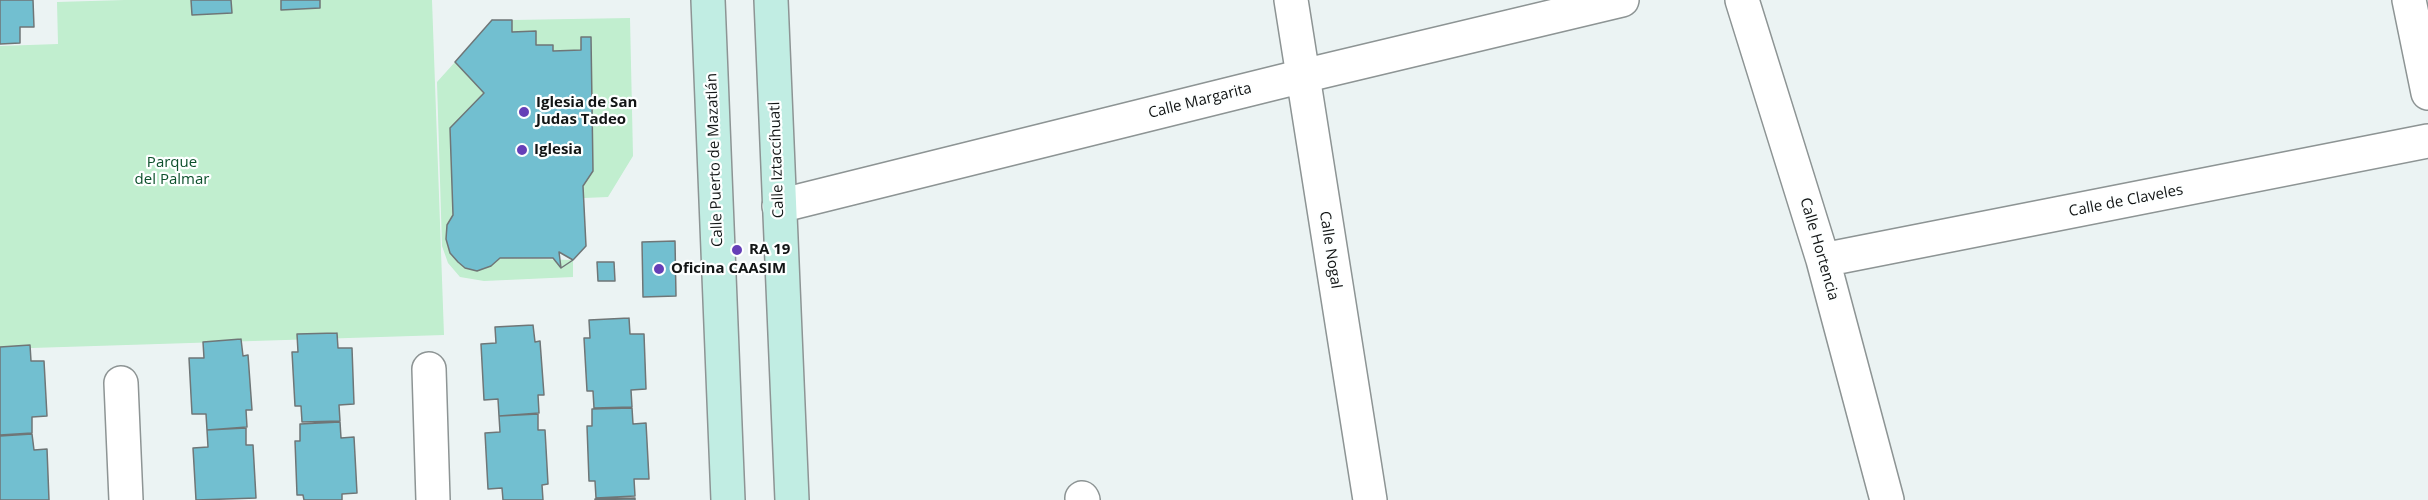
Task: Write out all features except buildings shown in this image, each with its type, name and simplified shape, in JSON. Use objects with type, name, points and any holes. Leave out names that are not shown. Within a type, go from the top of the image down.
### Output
[{"type":"main road","name":"Calle Puerto de Mazatlán","points":[[708,0],[728,500]]},
{"type":"main road","name":"Calle Iztaccíhuatl","points":[[771,0],[792,500]]},
{"type":"street","name":"Calle Nogal","points":[[1291,0],[1370,500]]},
{"type":"street","name":"Calle Margarita","points":[[779,206],[1303,76],[1622,0]]},
{"type":"street","name":"Calle Hortencia","points":[[1742,0],[1823,260],[1887,500]]},
{"type":"street","points":[[2409,0],[2428,93]]},
{"type":"street","name":"Calle de Claveles","points":[[1823,260],[2428,141]]},
{"type":"street","points":[[429,369],[433,500]]},
{"type":"street","points":[[121,383],[126,500]]},
{"type":"green space","name":"Parque del Palmar","points":[[432,0],[444,335],[0,349],[0,46],[58,44],[57,2]]},
{"type":"green space","points":[[630,18],[633,156],[608,197],[584,198],[583,186],[593,171],[591,37],[582,37],[581,50],[553,51],[536,45],[536,31],[512,32],[512,20]]},
{"type":"green space","points":[[455,62],[484,93],[450,128],[453,215],[447,225],[446,239],[450,253],[465,268],[477,271],[491,266],[500,258],[573,260],[573,277],[484,281],[460,277],[448,263],[442,246],[437,82]]},
{"type":"place","name":"Iglesia de San Judas Tadeo","points":[[524,112]]},
{"type":"place","name":"Iglesia","points":[[522,150]]},
{"type":"place","name":"RA 19","points":[[737,250]]},
{"type":"place","name":"Oficina CAASIM","points":[[659,269]]}]
